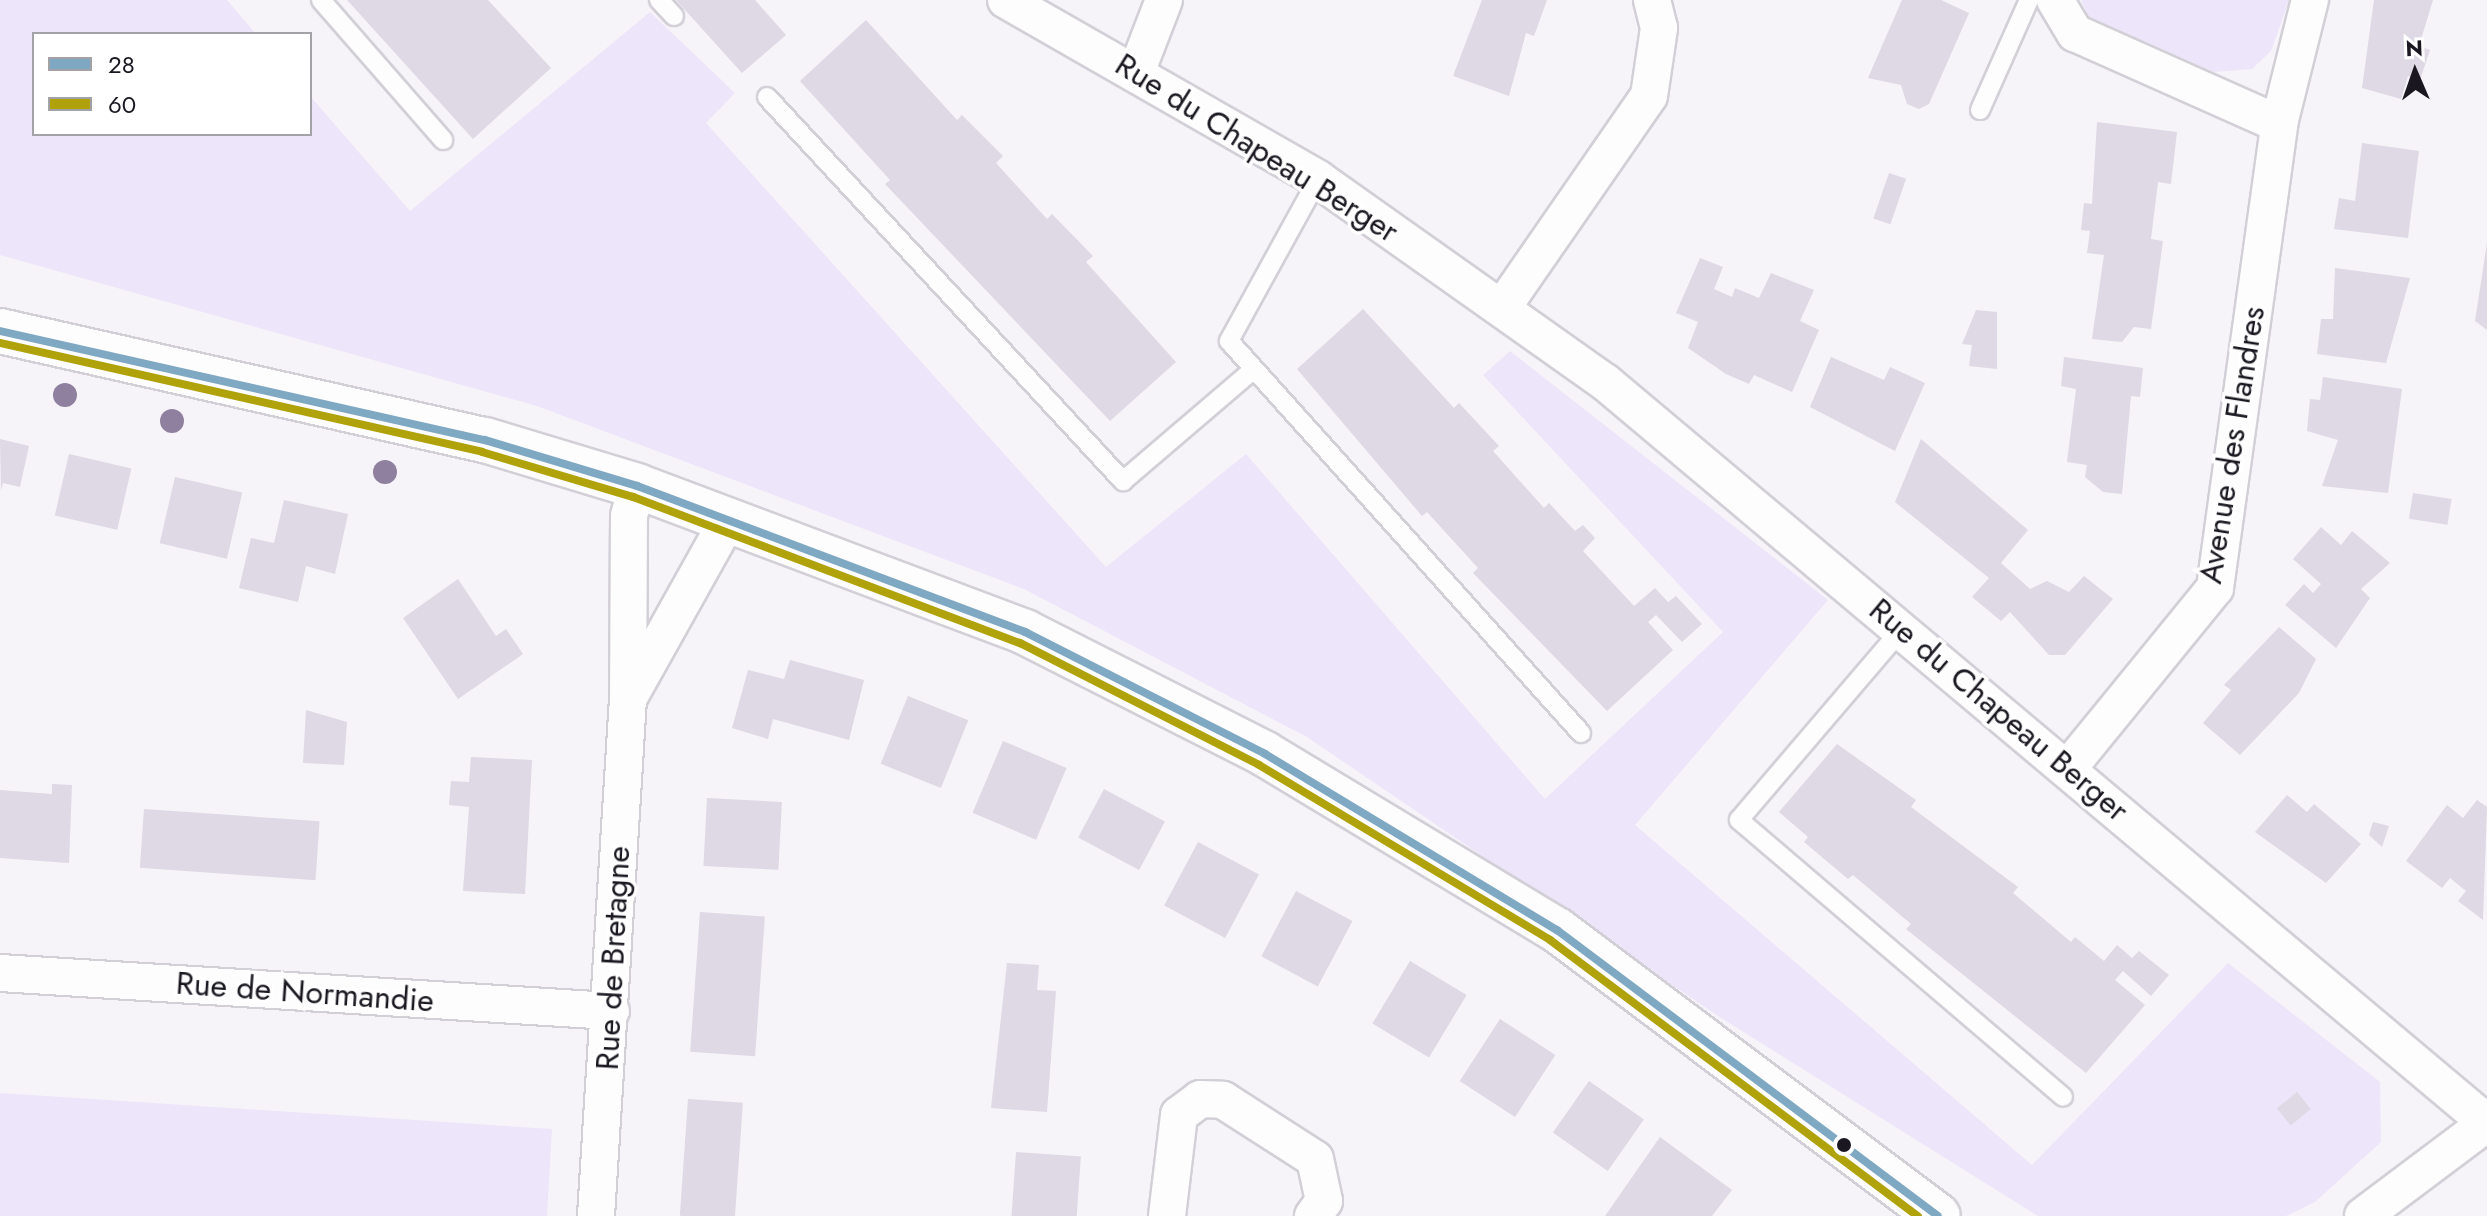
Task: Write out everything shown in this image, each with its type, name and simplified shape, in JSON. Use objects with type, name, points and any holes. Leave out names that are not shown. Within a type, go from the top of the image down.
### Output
[{"type":"street","name":"Rue du Chapeau Berger","points":[[1006,0],[1137,70],[1318,179],[1605,382],[2069,767],[2487,1123]]},
{"type":"street","points":[[1137,70],[1164,0]]},
{"type":"street","points":[[1502,308],[1649,96],[1659,28],[1652,0]]},
{"type":"street","points":[[2055,0],[2075,33],[2279,124]]},
{"type":"street","name":"Avenue des Flandres","points":[[2069,767],[2215,588],[2279,124],[2310,0]]},
{"type":"street","points":[[0,331],[485,440],[637,486],[1025,632],[1265,754],[1557,930],[1938,1216]]},
{"type":"street","name":"Rue de Bretagne","points":[[596,1216],[628,699],[629,516],[637,486]]},
{"type":"street","name":"Rue de Bretagne","points":[[628,699],[728,520]]},
{"type":"street","name":"Rue de Normandie","points":[[0,973],[611,1011]]},
{"type":"street","points":[[1167,1216],[1179,1115],[1200,1099],[1223,1100],[1315,1159],[1324,1201],[1313,1216]]},
{"type":"street","points":[[2363,1216],[2487,1123]]},
{"type":"street","points":[[1824,1133],[1892,1216]]},
{"type":"lane","points":[[321,0],[443,140]]},
{"type":"lane","points":[[659,0],[674,16]]},
{"type":"lane","points":[[1980,110],[2029,0]]},
{"type":"lane","points":[[767,97],[1123,481],[1254,369]]},
{"type":"lane","points":[[1318,179],[1229,341],[1581,733]]},
{"type":"lane","points":[[1902,629],[1739,820],[2063,1097]]},
{"type":"shaded area","points":[[0,0],[227,0],[254,32],[32,32],[32,136],[312,136],[312,98],[410,211],[650,12],[735,93],[706,123],[1106,567],[1246,454],[1545,799],[1723,632],[1483,375],[1510,351],[1828,600],[1635,825],[2032,1165],[2228,963],[2380,1082],[2381,1142],[2315,1202],[2286,1216],[2038,1216],[1718,1016],[1307,737],[1024,589],[537,406],[0,255]]},
{"type":"shaded area","points":[[2081,0],[2289,0],[2271,51],[2252,69],[2214,72],[2089,17]]},
{"type":"shaded area","points":[[0,1093],[552,1129],[547,1216],[0,1216]]},
{"type":"building","points":[[347,0],[488,0],[551,68],[473,139]]},
{"type":"building","points":[[676,0],[755,0],[786,35],[742,73]]},
{"type":"building","points":[[1482,0],[1547,0],[1534,36],[1526,33],[1509,96],[1453,76]]},
{"type":"building","points":[[1902,0],[1941,0],[1969,13],[1929,104],[1919,109],[1907,104],[1901,85],[1868,78]]},
{"type":"building","points":[[2374,0],[2433,0],[2419,46],[2430,50],[2420,80],[2408,76],[2401,99],[2362,88]]},
{"type":"building","points":[[866,20],[957,120],[962,115],[1003,156],[996,163],[1047,219],[1052,214],[1093,256],[1086,262],[1176,362],[1110,421],[885,184],[890,180],[800,81]]},
{"type":"building","points":[[2097,122],[2177,132],[2171,184],[2158,182],[2151,239],[2163,241],[2151,329],[2134,327],[2122,342],[2092,339],[2104,255],[2087,253],[2090,231],[2081,230],[2084,203],[2092,204]]},
{"type":"building","points":[[2362,143],[2419,151],[2408,238],[2334,229],[2339,198],[2355,201]]},
{"type":"building","points":[[1889,173],[1906,179],[1890,224],[1873,218]]},
{"type":"building","points":[[2487,243],[2487,330],[2475,321]]},
{"type":"building","points":[[1700,258],[1723,267],[1714,289],[1732,297],[1735,288],[1759,298],[1771,273],[1814,290],[1800,321],[1819,330],[1792,392],[1754,375],[1749,384],[1726,374],[1688,348],[1698,322],[1676,313]]},
{"type":"building","points":[[2335,268],[2410,278],[2386,363],[2317,354],[2321,319],[2333,319]]},
{"type":"building","points":[[1363,309],[1454,408],[1459,403],[1499,446],[1493,451],[1544,508],[1549,503],[1575,531],[1583,525],[1595,538],[1583,551],[1634,606],[1655,588],[1668,602],[1676,596],[1702,624],[1682,642],[1656,615],[1648,622],[1673,650],[1607,711],[1473,573],[1478,568],[1427,512],[1422,516],[1297,369]]},
{"type":"building","points":[[1976,310],[1997,312],[1997,369],[1969,366],[1972,345],[1962,344]]},
{"type":"building","points":[[1831,357],[1884,380],[1890,367],[1925,383],[1895,451],[1810,407]]},
{"type":"building","points":[[2064,357],[2143,368],[2140,397],[2131,396],[2122,494],[2103,492],[2085,477],[2087,465],[2067,462],[2076,389],[2061,386]]},
{"type":"building","points":[[2323,377],[2402,389],[2388,493],[2322,486],[2338,440],[2307,431],[2310,399],[2320,400]]},
{"type":"building","points":[[0,439],[29,446],[20,487],[3,483],[1,491]]},
{"type":"building","points":[[1921,439],[2028,530],[2001,563],[2030,589],[2047,581],[2069,592],[2084,576],[2113,599],[2065,655],[2049,655],[2010,612],[2001,621],[1972,597],[1989,578],[1895,502]]},
{"type":"building","points":[[69,454],[131,468],[117,530],[55,515]]},
{"type":"building","points":[[175,477],[242,493],[227,559],[160,543]]},
{"type":"building","points":[[2413,493],[2452,499],[2447,525],[2409,519]]},
{"type":"building","points":[[284,500],[348,514],[335,574],[306,566],[298,602],[239,588],[251,538],[274,543]]},
{"type":"building","points":[[2321,527],[2341,545],[2352,531],[2390,563],[2361,589],[2370,598],[2336,648],[2285,605],[2304,584],[2313,593],[2321,584],[2293,559]]},
{"type":"building","points":[[458,579],[496,636],[506,629],[523,654],[458,699],[403,618]]},
{"type":"building","points":[[2279,627],[2316,659],[2299,693],[2240,755],[2203,723],[2231,690],[2224,685]]},
{"type":"building","points":[[790,660],[864,680],[849,740],[773,719],[768,739],[732,728],[748,670],[784,679]]},
{"type":"building","points":[[908,696],[968,720],[941,788],[881,764]]},
{"type":"building","points":[[306,710],[347,722],[344,765],[303,763]]},
{"type":"building","points":[[1003,741],[1067,768],[1036,840],[973,813]]},
{"type":"building","points":[[1837,744],[1916,800],[1911,807],[2018,887],[2013,893],[2071,942],[2075,937],[2104,961],[2117,945],[2132,958],[2139,951],[2169,975],[2151,996],[2123,971],[2115,980],[2145,1005],[2086,1073],[1906,929],[1911,924],[1853,875],[1848,879],[1804,842],[1808,837],[1779,812]]},
{"type":"building","points":[[471,757],[532,760],[525,894],[463,891],[469,807],[449,805],[451,781],[469,782]]},
{"type":"building","points":[[52,784],[72,785],[69,863],[0,858],[0,790],[52,794]]},
{"type":"building","points":[[1104,789],[1165,821],[1139,870],[1078,838]]},
{"type":"building","points":[[2287,795],[2307,812],[2314,804],[2361,844],[2326,883],[2255,832]]},
{"type":"building","points":[[707,798],[782,802],[778,870],[703,866]]},
{"type":"building","points":[[2477,800],[2487,807],[2483,920],[2458,901],[2466,891],[2450,878],[2442,888],[2406,861],[2447,805],[2463,818]]},
{"type":"building","points":[[144,809],[320,821],[315,880],[140,868]]},
{"type":"building","points":[[2373,822],[2389,826],[2382,847],[2369,835]]},
{"type":"building","points":[[1198,842],[1259,874],[1225,938],[1164,906]]},
{"type":"building","points":[[1296,891],[1353,921],[1318,986],[1261,956]]},
{"type":"building","points":[[700,912],[765,917],[755,1056],[690,1052]]},
{"type":"building","points":[[1410,961],[1467,995],[1429,1058],[1372,1024]]},
{"type":"building","points":[[1007,963],[1039,965],[1037,990],[1056,991],[1047,1112],[991,1108]]},
{"type":"building","points":[[1500,1019],[1555,1055],[1515,1117],[1460,1081]]},
{"type":"building","points":[[1589,1081],[1644,1119],[1608,1171],[1553,1133]]},
{"type":"building","points":[[2297,1092],[2311,1109],[2291,1125],[2277,1108]]},
{"type":"building","points":[[688,1099],[743,1103],[735,1216],[680,1216]]},
{"type":"building","points":[[1660,1137],[1732,1190],[1712,1216],[1605,1216]]},
{"type":"building","points":[[1016,1152],[1081,1157],[1077,1216],[1012,1216]]},
{"type":"transit line","name":"28","points":[[0,331],[485,440],[637,486],[1025,632],[1265,754],[1557,930],[1938,1216]]},
{"type":"transit line","name":"60","points":[[0,343],[482,452],[633,497],[1020,643],[1259,765],[1550,940],[1918,1216]]}]
